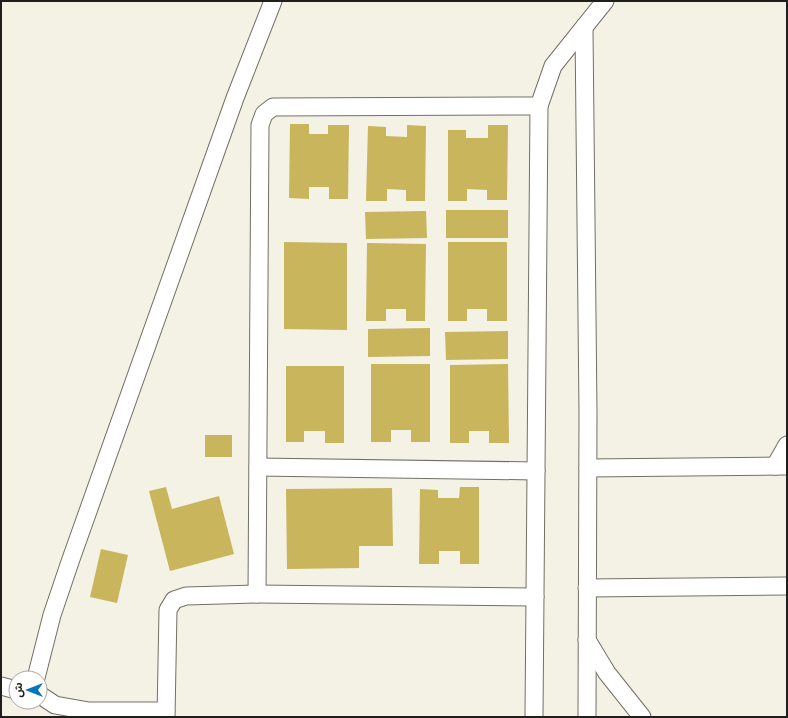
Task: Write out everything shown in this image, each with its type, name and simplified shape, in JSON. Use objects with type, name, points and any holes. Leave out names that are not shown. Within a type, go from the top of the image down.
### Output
[{"type":"street","points":[[38,670],[52,615],[76,544],[235,98],[273,1]]},
{"type":"street","points":[[587,717],[588,468],[584,29],[596,1]]},
{"type":"street","points":[[534,717],[539,106],[553,66],[605,1]]},
{"type":"street","points":[[257,594],[260,126],[264,114],[273,107],[539,106]]},
{"type":"street","points":[[588,468],[781,466],[787,445]]},
{"type":"street","points":[[258,467],[536,470]]},
{"type":"street","points":[[587,588],[787,586]]},
{"type":"street","points":[[48,701],[55,706],[89,711],[166,714],[168,610],[174,600],[186,596],[257,594],[535,597]]},
{"type":"street","points":[[587,640],[607,673],[642,717]]},
{"type":"building","points":[[290,124],[309,124],[309,134],[328,134],[328,125],[349,125],[348,199],[329,199],[329,187],[309,187],[309,199],[289,198]]},
{"type":"building","points":[[407,125],[426,126],[425,201],[406,201],[406,190],[387,189],[387,201],[366,201],[368,126],[386,127],[386,136],[407,137]]},
{"type":"building","points":[[488,125],[508,125],[507,200],[487,200],[487,190],[467,189],[467,201],[448,201],[448,130],[466,130],[466,138],[488,138]]},
{"type":"building","points":[[446,210],[508,210],[508,238],[446,238]]},
{"type":"building","points":[[426,211],[427,238],[366,239],[365,212]]},
{"type":"building","points":[[284,242],[347,243],[347,330],[284,329]]},
{"type":"building","points":[[448,242],[507,242],[507,321],[487,321],[487,309],[467,309],[467,321],[448,321]]},
{"type":"building","points":[[367,243],[426,244],[425,321],[406,321],[406,309],[386,309],[386,321],[366,321]]},
{"type":"building","points":[[430,328],[430,356],[368,357],[368,329]]},
{"type":"building","points":[[508,331],[508,359],[446,360],[445,332]]},
{"type":"building","points":[[371,364],[430,364],[430,442],[411,442],[411,430],[391,430],[391,442],[371,442]]},
{"type":"building","points":[[508,364],[509,443],[489,443],[489,431],[469,431],[469,443],[450,443],[450,365]]},
{"type":"building","points":[[286,366],[344,366],[344,443],[325,443],[325,431],[304,431],[304,442],[286,442]]},
{"type":"building","points":[[205,435],[232,435],[232,457],[205,457]]},
{"type":"building","points":[[166,487],[172,509],[219,496],[234,554],[170,571],[149,491]]},
{"type":"building","points":[[460,487],[479,487],[479,564],[460,564],[460,551],[439,551],[439,564],[419,564],[420,489],[438,490],[438,498],[459,498]]},
{"type":"building","points":[[392,488],[393,546],[359,546],[359,568],[287,569],[286,489]]},
{"type":"building","points":[[101,549],[128,555],[117,603],[90,597]]}]
